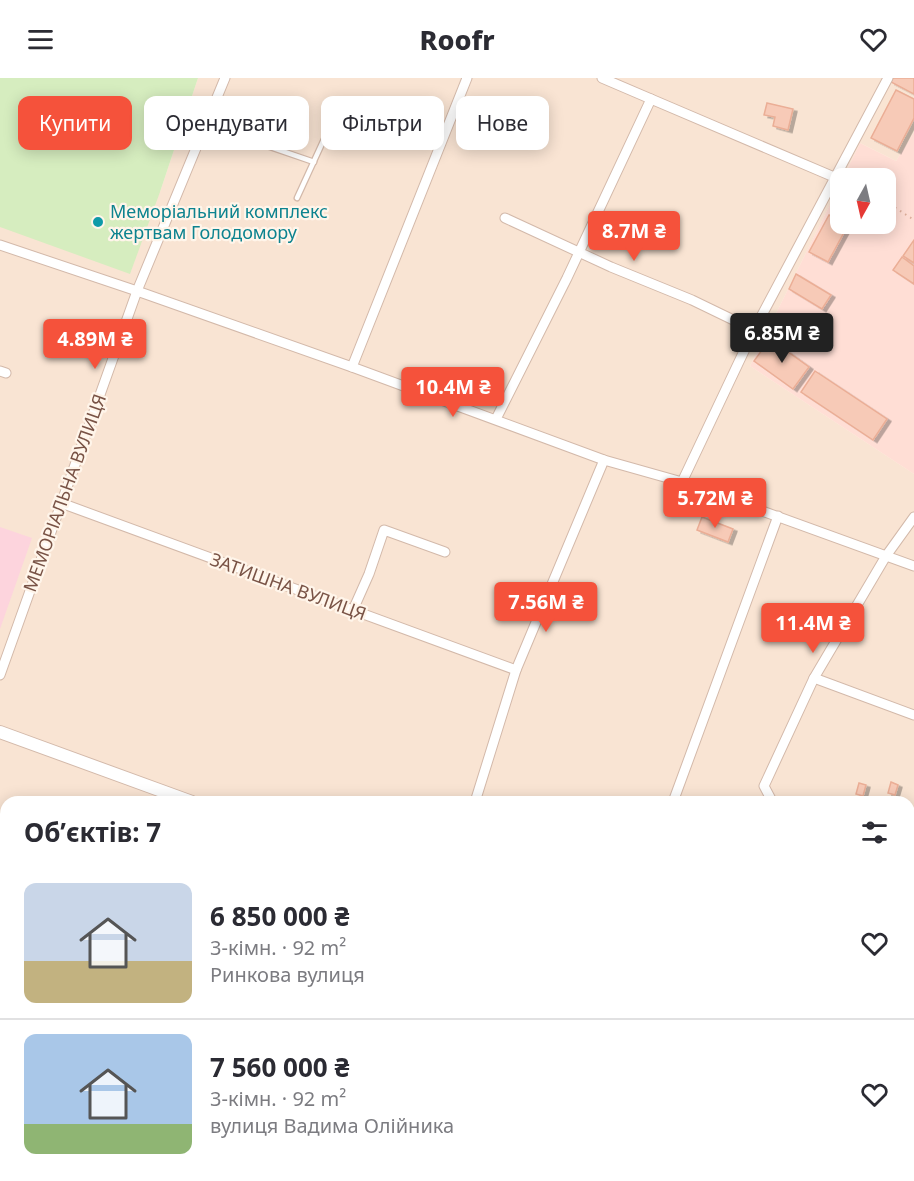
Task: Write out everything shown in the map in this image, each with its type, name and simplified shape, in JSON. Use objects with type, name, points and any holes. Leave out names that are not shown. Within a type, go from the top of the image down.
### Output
[{"type":"street","name":"МЕМОРІАЛЬНА ВУЛИЦЯ","points":[[218,96],[225,78]]},
{"type":"street","points":[[352,366],[467,78]]},
{"type":"street","points":[[603,78],[830,175]]},
{"type":"street","points":[[839,168],[888,78]]},
{"type":"street","points":[[496,419],[579,252],[651,99]]},
{"type":"street","name":"МЕМОРІАЛЬНА ВУЛИЦЯ","points":[[0,675],[137,291],[196,150]]},
{"type":"street","points":[[682,482],[754,330],[830,185]]},
{"type":"street","points":[[505,218],[611,267],[692,300],[754,330]]},
{"type":"street","points":[[0,245],[352,366],[604,460],[682,482],[914,566]]},
{"type":"street","points":[[477,796],[516,670],[604,460]]},
{"type":"street","name":"ЗАТИШНА ВУЛИЦЯ","points":[[61,503],[516,670]]},
{"type":"street","points":[[675,796],[778,516]]},
{"type":"street","points":[[770,796],[764,786],[814,678],[886,556],[914,517]]},
{"type":"street","points":[[353,610],[369,574],[384,530],[445,552]]},
{"type":"street","points":[[814,678],[914,715]]},
{"type":"street","points":[[0,732],[176,796]]},
{"type":"lane","points":[[297,198],[321,146]]},
{"type":"lane","points":[[279,150],[314,162]]},
{"type":"path","points":[[896,208],[914,219]]},
{"type":"shaded area","points":[[198,78],[914,78],[914,132],[896,161],[860,143],[848,168],[830,168],[830,204],[750,366],[914,474],[914,796],[0,796],[0,212],[160,192],[174,150],[309,150],[309,96],[192,96]]},
{"type":"shaded area","points":[[914,132],[914,474],[750,366],[830,204],[830,234],[896,234],[896,168],[848,168],[860,143],[896,161]]},
{"type":"shaded area","points":[[0,527],[32,538],[0,629]]},
{"type":"green space","points":[[0,78],[198,78],[192,96],[144,96],[144,150],[174,150],[130,274],[0,227]]},
{"type":"building","points":[[893,78],[914,78],[914,94],[891,82]]},
{"type":"building","points":[[896,90],[914,99],[914,118],[897,151],[871,138]]},
{"type":"building","points":[[767,103],[793,109],[788,130],[773,126],[775,117],[764,115]]},
{"type":"building","points":[[830,216],[830,234],[843,234],[828,262],[809,252]]},
{"type":"building","points":[[914,240],[914,263],[903,256]]},
{"type":"building","points":[[902,257],[914,266],[914,284],[893,270]]},
{"type":"building","points":[[796,274],[831,295],[822,309],[789,289]]},
{"type":"building","points":[[770,339],[809,367],[793,389],[754,361]]},
{"type":"building","points":[[815,371],[887,419],[873,440],[801,392]]},
{"type":"building","points":[[702,517],[733,529],[728,542],[697,530]]},
{"type":"building","points":[[891,782],[898,785],[895,795],[888,793]]},
{"type":"building","points":[[859,783],[866,785],[863,796],[856,794]]},
{"type":"place","name":"Меморіальний комплекс жертвам Голодомору","points":[[98,222]]}]
